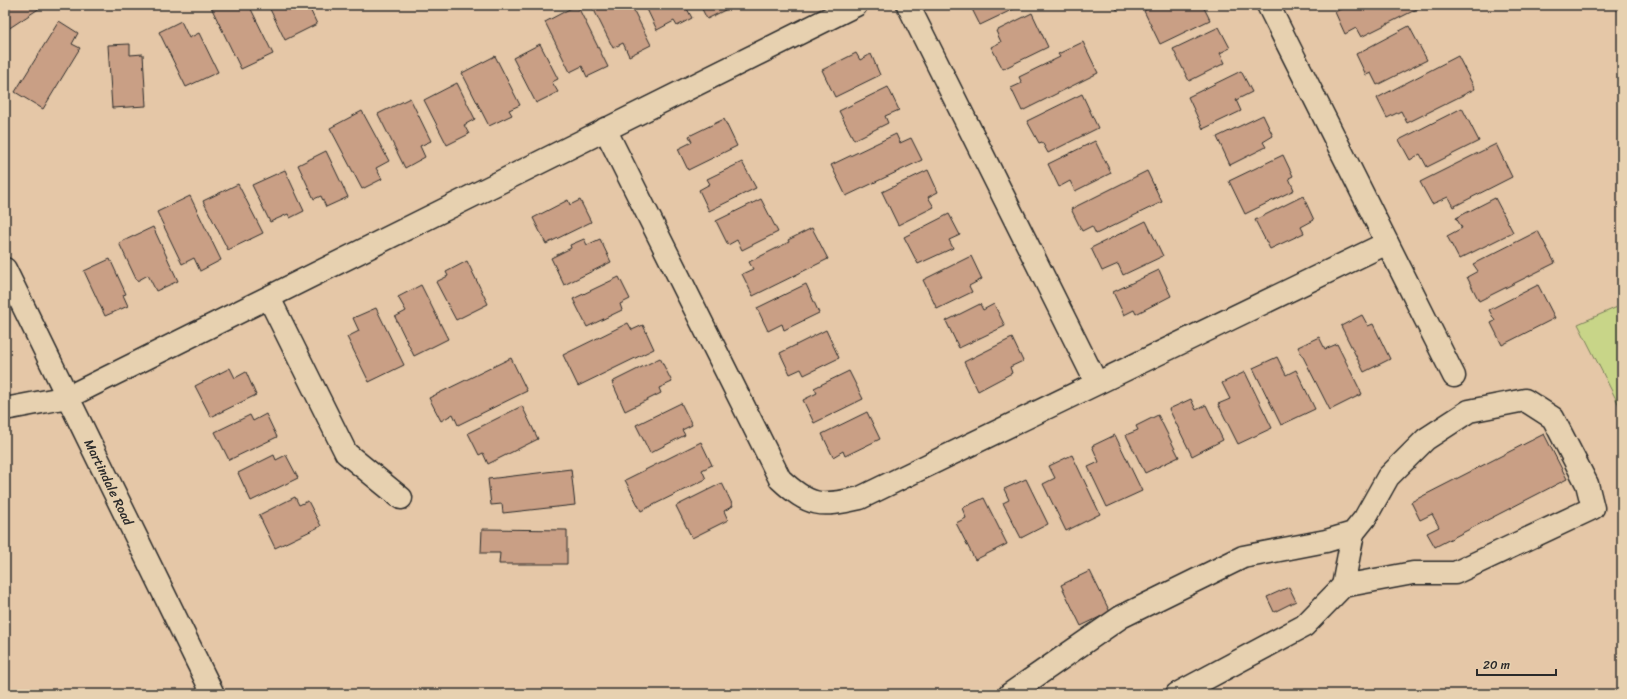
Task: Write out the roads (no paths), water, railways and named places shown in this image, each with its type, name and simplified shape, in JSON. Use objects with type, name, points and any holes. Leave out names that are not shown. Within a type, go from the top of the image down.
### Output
[{"type":"street","points":[[5,409],[68,397],[856,5]]},
{"type":"street","points":[[908,5],[1096,382]]},
{"type":"street","points":[[1268,5],[1454,376]]},
{"type":"street","points":[[605,129],[780,479],[796,494],[811,503],[838,503],[860,498],[1096,382],[1387,243]]},
{"type":"street","name":"Martindale Road","points":[[5,269],[213,694]]},
{"type":"street","points":[[269,298],[346,453],[401,498]]},
{"type":"street","points":[[1177,694],[1304,626],[1344,586],[1413,573],[1455,573],[1593,508],[1587,484],[1553,418],[1525,400],[1469,411],[1426,439],[1388,477],[1365,518],[1353,533],[1344,586]]},
{"type":"street","points":[[1010,694],[1121,617],[1243,557],[1326,542],[1353,533]]}]
